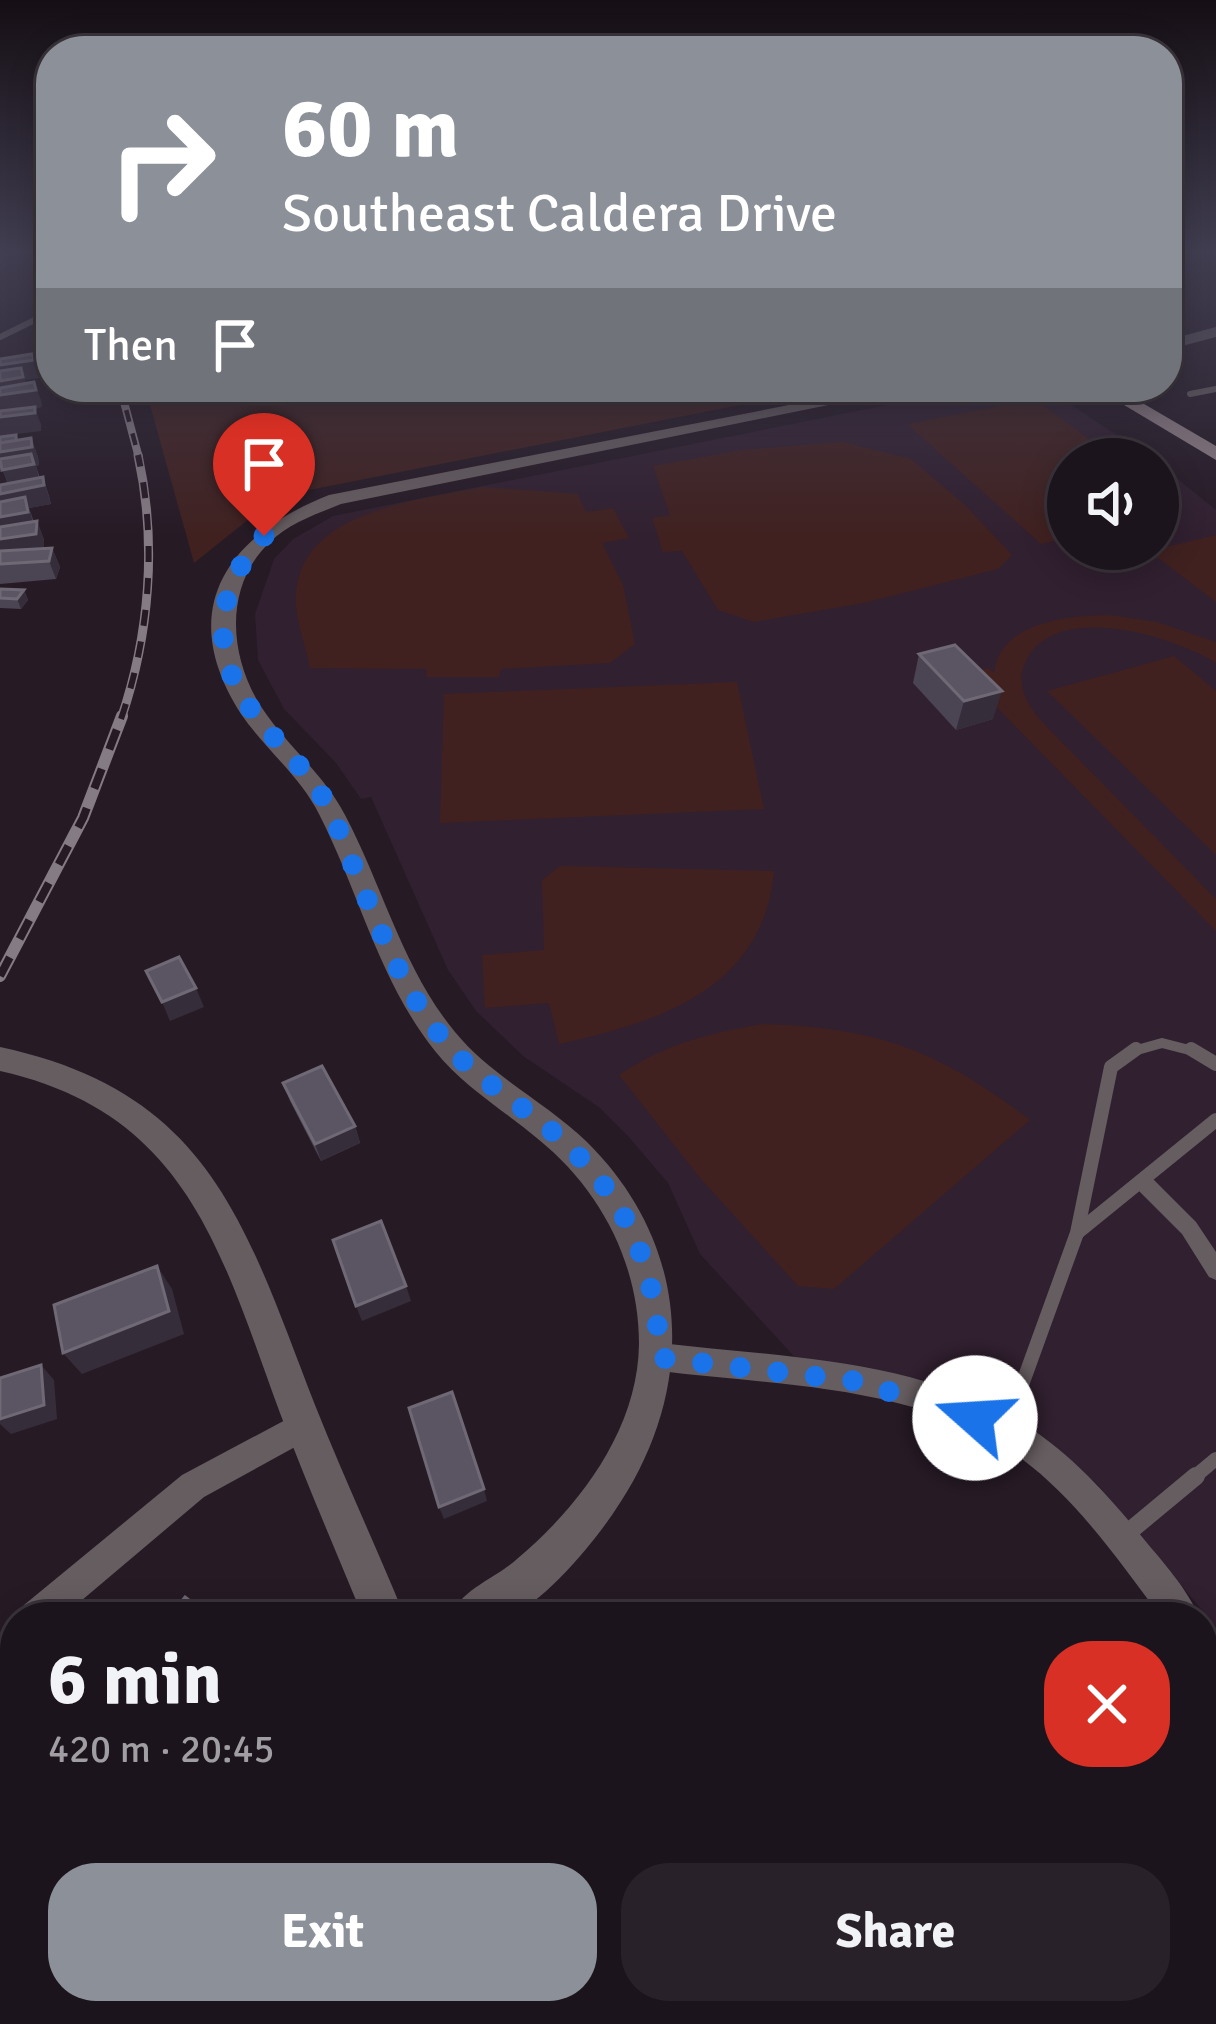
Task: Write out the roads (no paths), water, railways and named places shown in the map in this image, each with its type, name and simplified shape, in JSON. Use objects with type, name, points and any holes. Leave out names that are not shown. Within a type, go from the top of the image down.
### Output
[{"type":"main road","points":[[1128,402],[1197,441]]},
{"type":"main road","points":[[1146,402],[1216,454]]},
{"type":"street","points":[[497,1602],[590,1519],[626,1467],[651,1399],[660,1358],[658,1314],[648,1271],[623,1213],[578,1154],[469,1068],[405,985],[320,792],[258,719],[230,672],[223,614],[236,572],[264,536],[336,499],[831,402]]},
{"type":"street","points":[[0,1059],[64,1077],[106,1096],[140,1118],[175,1154],[232,1248],[378,1602]]},
{"type":"street","points":[[1144,1183],[1189,1228],[1216,1270]]},
{"type":"street","points":[[660,1358],[855,1381],[944,1405],[1006,1430],[1056,1468],[1170,1602]]},
{"type":"street","points":[[55,1602],[194,1486],[304,1425]]},
{"type":"lane","points":[[1190,394],[1216,389]]},
{"type":"lane","points":[[1006,1430],[1077,1233],[1111,1067],[1127,1051],[1153,1041],[1181,1044],[1216,1064]]},
{"type":"lane","points":[[1077,1233],[1216,1120]]},
{"type":"lane","points":[[1121,1539],[1216,1459]]},
{"type":"railway","points":[[124,402],[139,458]]},
{"type":"railway","points":[[122,717],[139,654],[148,588],[147,521],[138,455]]},
{"type":"railway","points":[[0,976],[83,818],[122,717]]}]
